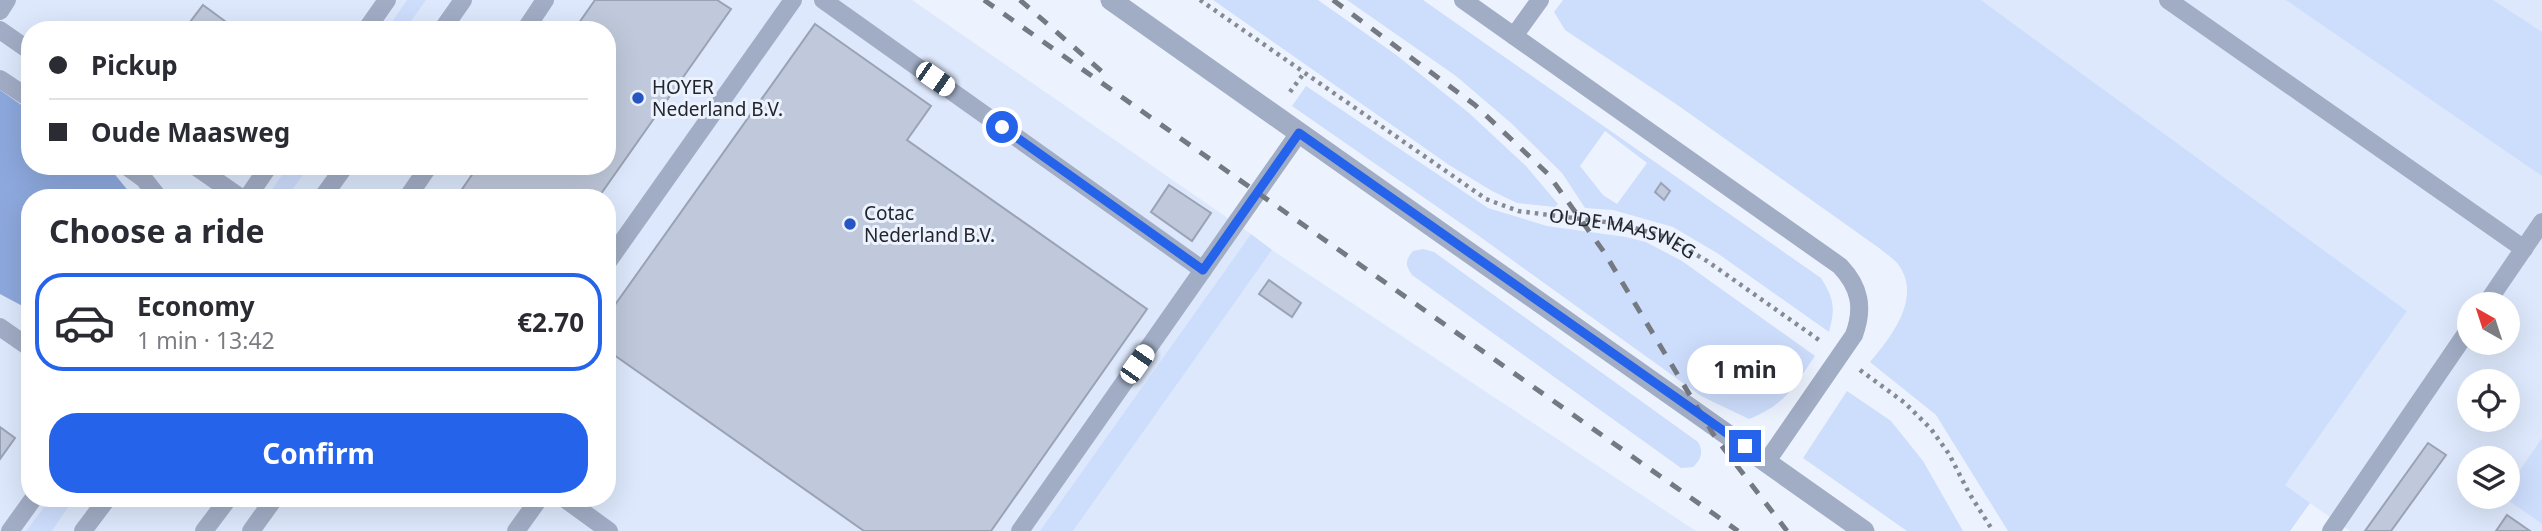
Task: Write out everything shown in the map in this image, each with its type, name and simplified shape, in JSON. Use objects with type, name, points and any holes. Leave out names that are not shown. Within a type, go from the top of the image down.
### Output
[{"type":"street","points":[[1111,0],[1864,531]]},
{"type":"lane","points":[[0,10],[7,0]]},
{"type":"lane","points":[[372,21],[387,0]]},
{"type":"lane","points":[[448,21],[463,0]]},
{"type":"lane","points":[[531,21],[545,0]]},
{"type":"lane","points":[[616,250],[793,0]]},
{"type":"lane","points":[[823,0],[1203,270]]},
{"type":"lane","points":[[1463,0],[1840,266],[1852,278],[1858,290],[1860,307],[1860,321],[1854,335],[1767,461]]},
{"type":"lane","points":[[1514,36],[1540,0]]},
{"type":"lane","points":[[2168,0],[2524,249]]},
{"type":"lane","points":[[0,30],[21,45]]},
{"type":"lane","points":[[0,79],[21,93]]},
{"type":"lane","points":[[1020,531],[1299,133]]},
{"type":"lane","points":[[138,175],[152,189]]},
{"type":"lane","points":[[208,175],[227,189]]},
{"type":"lane","points":[[2494,292],[2542,222]]},
{"type":"lane","points":[[0,327],[21,342]]},
{"type":"lane","points":[[2332,531],[2457,347]]},
{"type":"lane","points":[[10,531],[27,507]]},
{"type":"lane","points":[[83,531],[101,507]]},
{"type":"lane","points":[[204,531],[222,507]]},
{"type":"lane","points":[[251,531],[268,507]]},
{"type":"lane","points":[[516,531],[533,507]]},
{"type":"lane","points":[[576,507],[609,531]]},
{"type":"path","name":"OUDE MAASWEG","points":[[1200,0],[1486,199],[1518,211],[1621,224],[1666,237],[1707,261],[1905,403],[1931,429],[1949,454],[1969,494],[1993,531]]},
{"type":"shaded area","points":[[0,0],[407,0],[392,21],[21,21],[21,175],[282,175],[272,189],[21,189],[21,507],[44,507],[26,531],[0,531]]},
{"type":"shaded area","points":[[407,0],[426,0],[411,21],[392,21]]},
{"type":"shaded area","points":[[426,0],[912,0],[1251,234],[1041,531],[52,531],[68,507],[616,507],[616,189],[293,189],[303,175],[616,175],[616,21],[411,21]]},
{"type":"shaded area","points":[[1213,0],[1318,0],[1395,54],[1469,113],[1526,166],[1558,204],[1555,207],[1517,203],[1492,191],[1449,165]]},
{"type":"shaded area","points":[[1347,0],[1423,0],[1821,278],[1833,305],[1829,332],[1717,253],[1673,227],[1613,210],[1585,208],[1562,173],[1511,123],[1456,76]],"holes":[[[1605,131],[1647,163],[1617,204],[1603,195],[1580,166]]]},
{"type":"shaded area","points":[[1563,0],[1981,0],[2407,311],[2285,485],[2310,503],[2290,531],[2008,531],[1936,415],[1870,362],[1894,330],[1905,305],[1906,280],[1898,264],[1676,104],[1565,30],[1554,12]]},
{"type":"shaded area","points":[[1981,0],[2542,0],[2542,438],[2520,470],[2520,446],[2457,446],[2457,509],[2520,509],[2542,524],[2542,531],[2350,531],[2284,485],[2407,311]]},
{"type":"shaded area","points":[[2286,0],[2493,0],[2542,32],[2542,176]]},
{"type":"shaded area","points":[[1306,86],[1488,208],[1547,226],[1646,242],[1682,261],[1815,356],[1781,401],[1749,419],[1701,396],[1472,231],[1292,106]]},
{"type":"shaded area","points":[[282,175],[303,175],[293,189],[272,189]]},
{"type":"shaded area","points":[[1251,234],[1272,250],[1073,531],[1040,531]]},
{"type":"shaded area","points":[[1423,249],[1434,252],[1698,442],[1701,452],[1696,464],[1693,467],[1681,468],[1412,275],[1407,265],[1408,257],[1413,251]]},
{"type":"shaded area","points":[[1272,250],[1696,531],[1073,531]]},
{"type":"shaded area","points":[[1847,391],[1891,421],[1923,461],[1963,531],[1907,531],[1803,458]]},
{"type":"shaded area","points":[[2542,438],[2542,524],[2520,509],[2520,470]]},
{"type":"shaded area","points":[[44,507],[68,507],[52,531],[26,531]]},
{"type":"water","points":[[0,90],[21,105],[21,175],[115,175],[127,189],[21,189],[21,305],[0,294]]},
{"type":"building","name":"HOYER Nederland B.V.","points":[[595,0],[717,0],[731,9],[616,172],[616,21],[580,21]]},
{"type":"building","points":[[203,5],[225,21],[191,21]]},
{"type":"building","name":"Cotac Nederland B.V.","points":[[815,24],[931,106],[907,140],[1147,309],[991,531],[864,531],[616,356],[616,303]]},
{"type":"building","name":"HOYER Nederland B.V.","points":[[472,175],[614,175],[604,189],[462,189]]},
{"type":"building","points":[[1661,183],[1670,191],[1664,200],[1655,192]]},
{"type":"building","points":[[1169,185],[1211,213],[1192,241],[1151,212]]},
{"type":"building","points":[[1269,280],[1301,303],[1292,317],[1259,294]]},
{"type":"building","points":[[0,427],[15,438],[0,459]]},
{"type":"building","points":[[2428,443],[2446,455],[2391,531],[2365,531]]},
{"type":"building","points":[[2507,515],[2530,531],[2496,531]]},
{"type":"railway","points":[[984,0],[1738,531]]},
{"type":"railway","points":[[1020,0],[1108,77]]},
{"type":"railway","points":[[1333,0],[1475,105],[1548,174],[1604,252],[1715,437],[1787,531]]},
{"type":"place","name":"HOYER Nederland B.V.","points":[[638,98]]},
{"type":"place","name":"Cotac Nederland B.V.","points":[[850,224]]},
{"type":"route","points":[[1002,127],[1203,270],[1299,133],[1745,446]]}]
